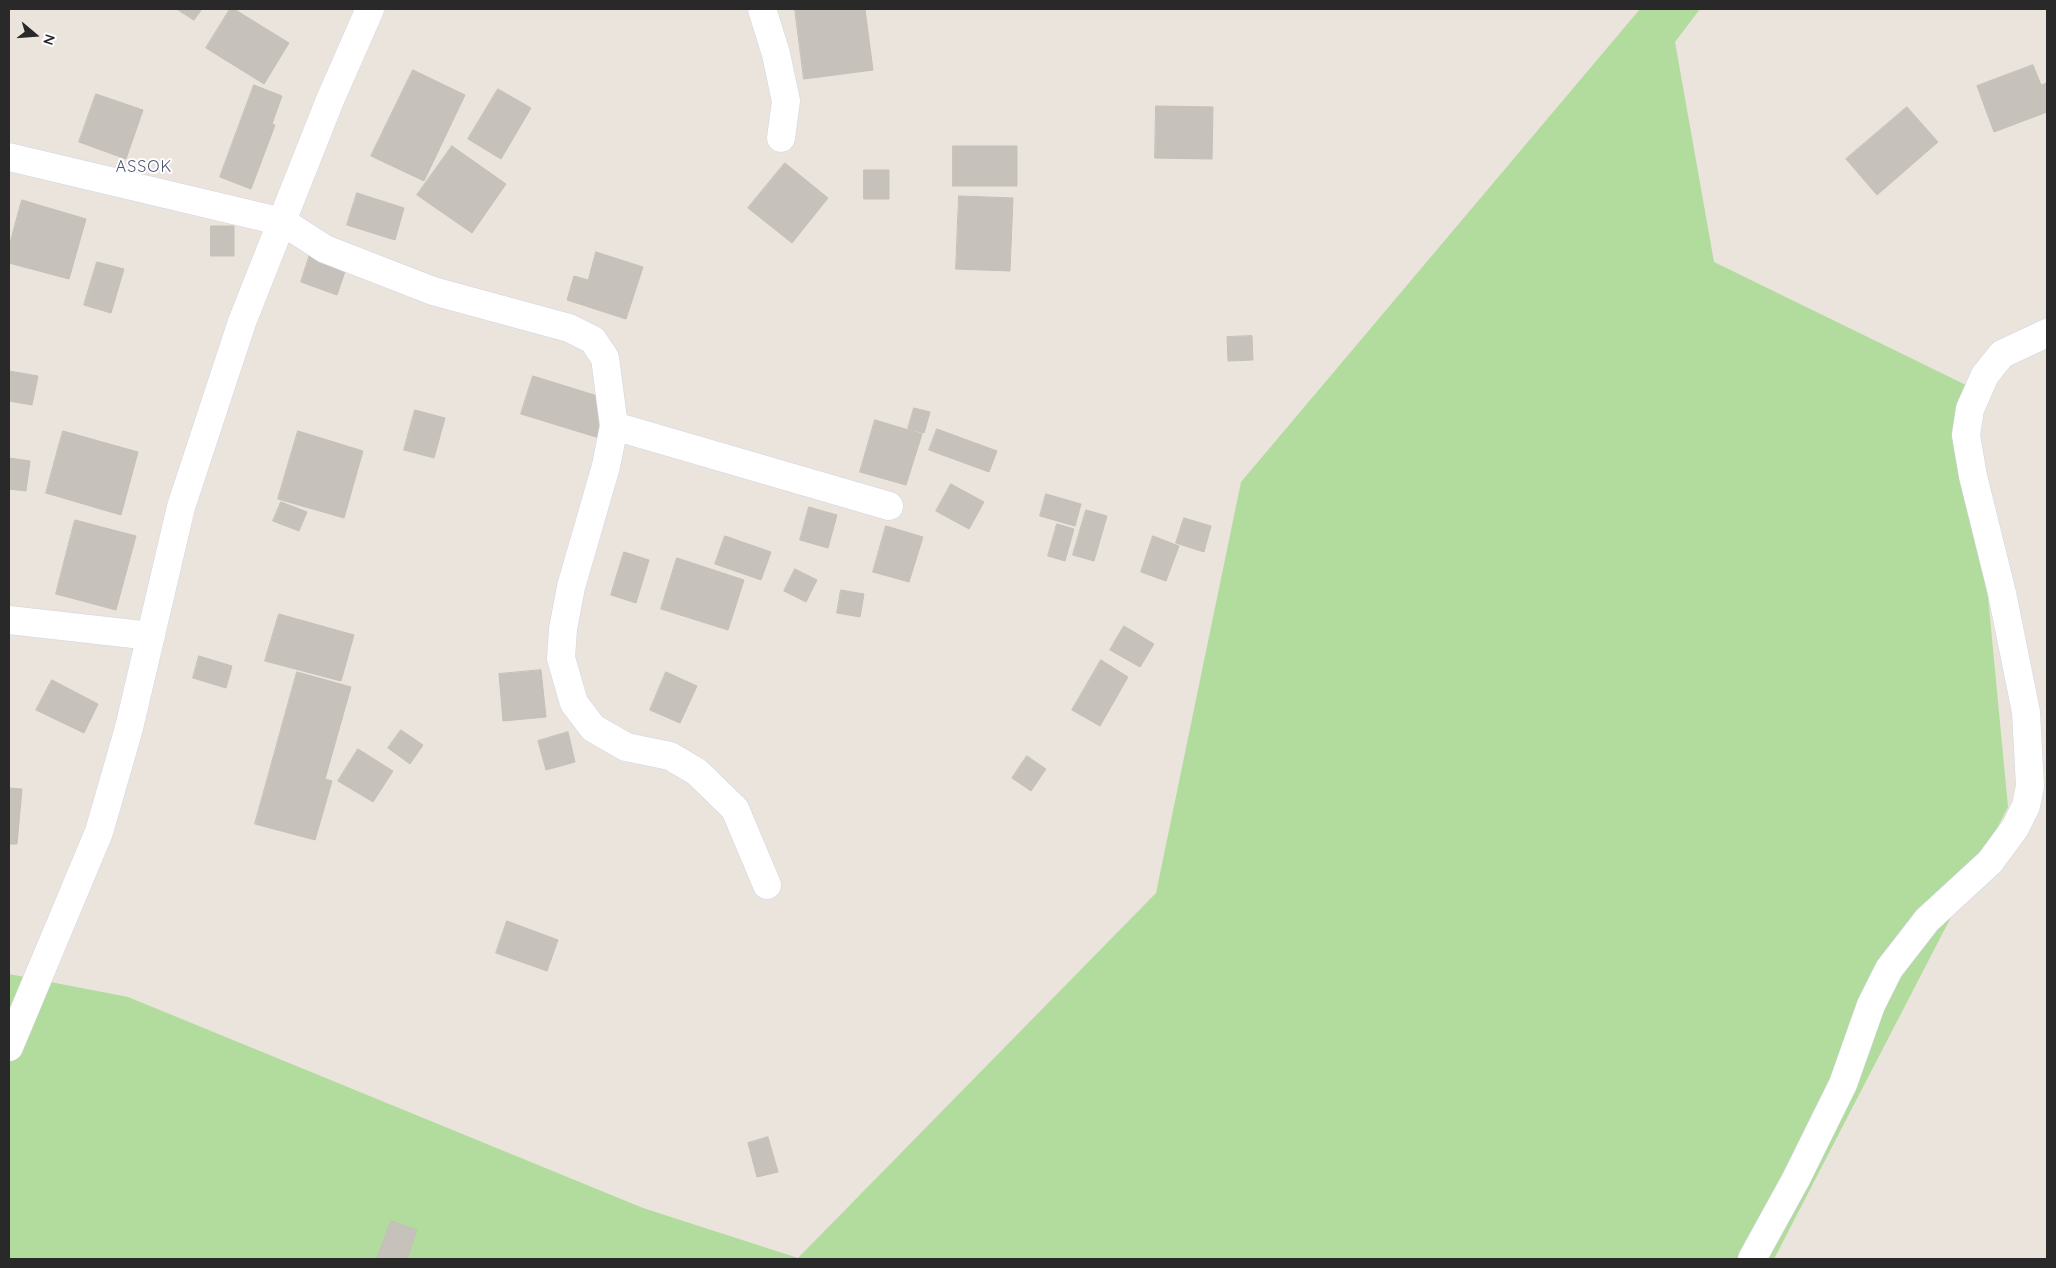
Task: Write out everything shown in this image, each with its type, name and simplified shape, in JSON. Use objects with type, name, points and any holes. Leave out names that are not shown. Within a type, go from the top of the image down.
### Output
[{"type":"street","points":[[9,1047],[99,832],[129,728],[181,507],[242,322],[330,100],[370,9]]},
{"type":"street","points":[[762,9],[776,54],[786,101],[781,138]]},
{"type":"street","points":[[9,158],[283,222],[325,249],[433,291],[569,328],[593,340],[606,358],[614,426],[606,466],[571,587],[563,629],[562,658],[574,703],[593,728],[626,747],[670,756],[697,772],[735,809],[767,885]]},
{"type":"street","points":[[1752,1259],[1796,1180],[1843,1084],[1871,1005],[1889,969],[1928,920],[1990,862],[2015,828],[2026,806],[2030,786],[2026,712],[2002,593],[1973,476],[1966,435],[1970,409],[1985,375],[2002,354],[2047,333]]},
{"type":"street","points":[[614,426],[889,506]]},
{"type":"street","points":[[9,620],[151,636]]},
{"type":"green space","points":[[1640,9],[1700,9],[1675,42],[1714,262],[1968,386],[2008,807],[1774,1259],[9,1259],[9,974],[128,997],[643,1208],[798,1258],[1156,893],[1241,482]]},
{"type":"building","points":[[177,9],[202,9],[194,20]]},
{"type":"building","points":[[230,9],[234,9],[289,43],[264,84],[206,48]]},
{"type":"building","points":[[795,9],[865,9],[873,70],[804,79]]},
{"type":"building","points":[[2033,65],[2041,85],[2047,83],[2047,112],[1994,132],[1977,86]]},
{"type":"building","points":[[413,70],[465,95],[424,181],[371,156]]},
{"type":"building","points":[[254,85],[282,96],[272,124],[275,125],[251,189],[220,177]]},
{"type":"building","points":[[498,89],[531,108],[501,159],[468,139]]},
{"type":"building","points":[[96,94],[143,110],[126,159],[79,142]]},
{"type":"building","points":[[1156,106],[1213,107],[1212,159],[1155,158]]},
{"type":"building","points":[[1907,107],[1938,142],[1877,195],[1846,159]]},
{"type":"building","points":[[452,146],[506,184],[472,233],[417,195]]},
{"type":"building","points":[[953,146],[1017,146],[1017,186],[953,186]]},
{"type":"building","points":[[785,163],[828,198],[792,243],[748,208]]},
{"type":"building","points":[[864,170],[889,170],[889,199],[864,199]]},
{"type":"building","points":[[357,193],[404,208],[395,240],[347,225]]},
{"type":"building","points":[[959,196],[1013,198],[1010,271],[956,269]]},
{"type":"building","points":[[22,200],[86,219],[69,279],[9,263],[9,247]]},
{"type":"building","points":[[211,226],[234,226],[234,256],[211,256]]},
{"type":"building","points":[[312,248],[349,260],[337,295],[301,282]]},
{"type":"building","points":[[596,252],[643,267],[626,319],[567,300],[574,276],[588,280]]},
{"type":"building","points":[[97,262],[124,269],[111,313],[84,305]]},
{"type":"building","points":[[1252,336],[1253,360],[1228,361],[1227,337]]},
{"type":"building","points":[[9,371],[38,376],[32,405],[9,401]]},
{"type":"building","points":[[533,376],[620,403],[609,441],[521,414]]},
{"type":"building","points":[[914,408],[930,412],[924,433],[908,429]]},
{"type":"building","points":[[415,410],[445,418],[434,458],[404,450]]},
{"type":"building","points":[[875,420],[922,434],[906,485],[860,472]]},
{"type":"building","points":[[937,429],[997,451],[989,472],[929,450]]},
{"type":"building","points":[[63,431],[138,452],[121,515],[46,493]]},
{"type":"building","points":[[298,431],[363,451],[344,518],[278,499]]},
{"type":"building","points":[[9,458],[30,461],[26,491],[9,489]]},
{"type":"building","points":[[951,484],[984,502],[969,529],[936,511]]},
{"type":"building","points":[[1046,494],[1081,504],[1075,526],[1040,516]]},
{"type":"building","points":[[281,502],[307,512],[299,531],[273,521]]},
{"type":"building","points":[[809,507],[837,515],[828,548],[800,540]]},
{"type":"building","points":[[1086,510],[1107,516],[1094,561],[1073,555]]},
{"type":"building","points":[[1184,518],[1211,526],[1204,552],[1176,543]]},
{"type":"building","points":[[75,520],[136,536],[116,610],[56,594]]},
{"type":"building","points":[[1057,524],[1074,529],[1065,561],[1048,556]]},
{"type":"building","points":[[886,526],[923,537],[909,582],[873,572]]},
{"type":"building","points":[[725,536],[771,552],[761,580],[715,564]]},
{"type":"building","points":[[1153,536],[1179,546],[1166,581],[1141,572]]},
{"type":"building","points":[[624,552],[649,560],[636,603],[611,595]]},
{"type":"building","points":[[677,558],[744,580],[728,630],[661,609]]},
{"type":"building","points":[[795,569],[817,580],[806,602],[784,591]]},
{"type":"building","points":[[841,590],[864,594],[860,617],[837,613]]},
{"type":"building","points":[[279,614],[354,635],[341,681],[265,661]]},
{"type":"building","points":[[1124,626],[1154,644],[1140,667],[1110,650]]},
{"type":"building","points":[[199,656],[232,666],[226,688],[193,678]]},
{"type":"building","points":[[1101,660],[1128,677],[1100,726],[1072,710]]},
{"type":"building","points":[[541,670],[546,717],[503,721],[499,674]]},
{"type":"building","points":[[297,672],[351,687],[325,779],[332,781],[315,840],[255,824]]},
{"type":"building","points":[[666,672],[697,686],[680,723],[650,710]]},
{"type":"building","points":[[52,680],[98,704],[84,733],[36,710]]},
{"type":"building","points":[[401,730],[423,745],[410,764],[388,748]]},
{"type":"building","points":[[568,732],[575,762],[546,770],[538,741]]},
{"type":"building","points":[[358,749],[393,771],[373,802],[338,781]]},
{"type":"building","points":[[1027,756],[1046,769],[1031,791],[1012,778]]},
{"type":"building","points":[[9,788],[22,789],[17,844],[9,844]]},
{"type":"building","points":[[507,921],[558,940],[547,971],[496,953]]},
{"type":"building","points":[[768,1137],[778,1172],[757,1177],[748,1143]]},
{"type":"building","points":[[391,1221],[417,1230],[407,1259],[377,1259]]},
{"type":"district","name":"ASSOK","points":[[144,167]]}]
